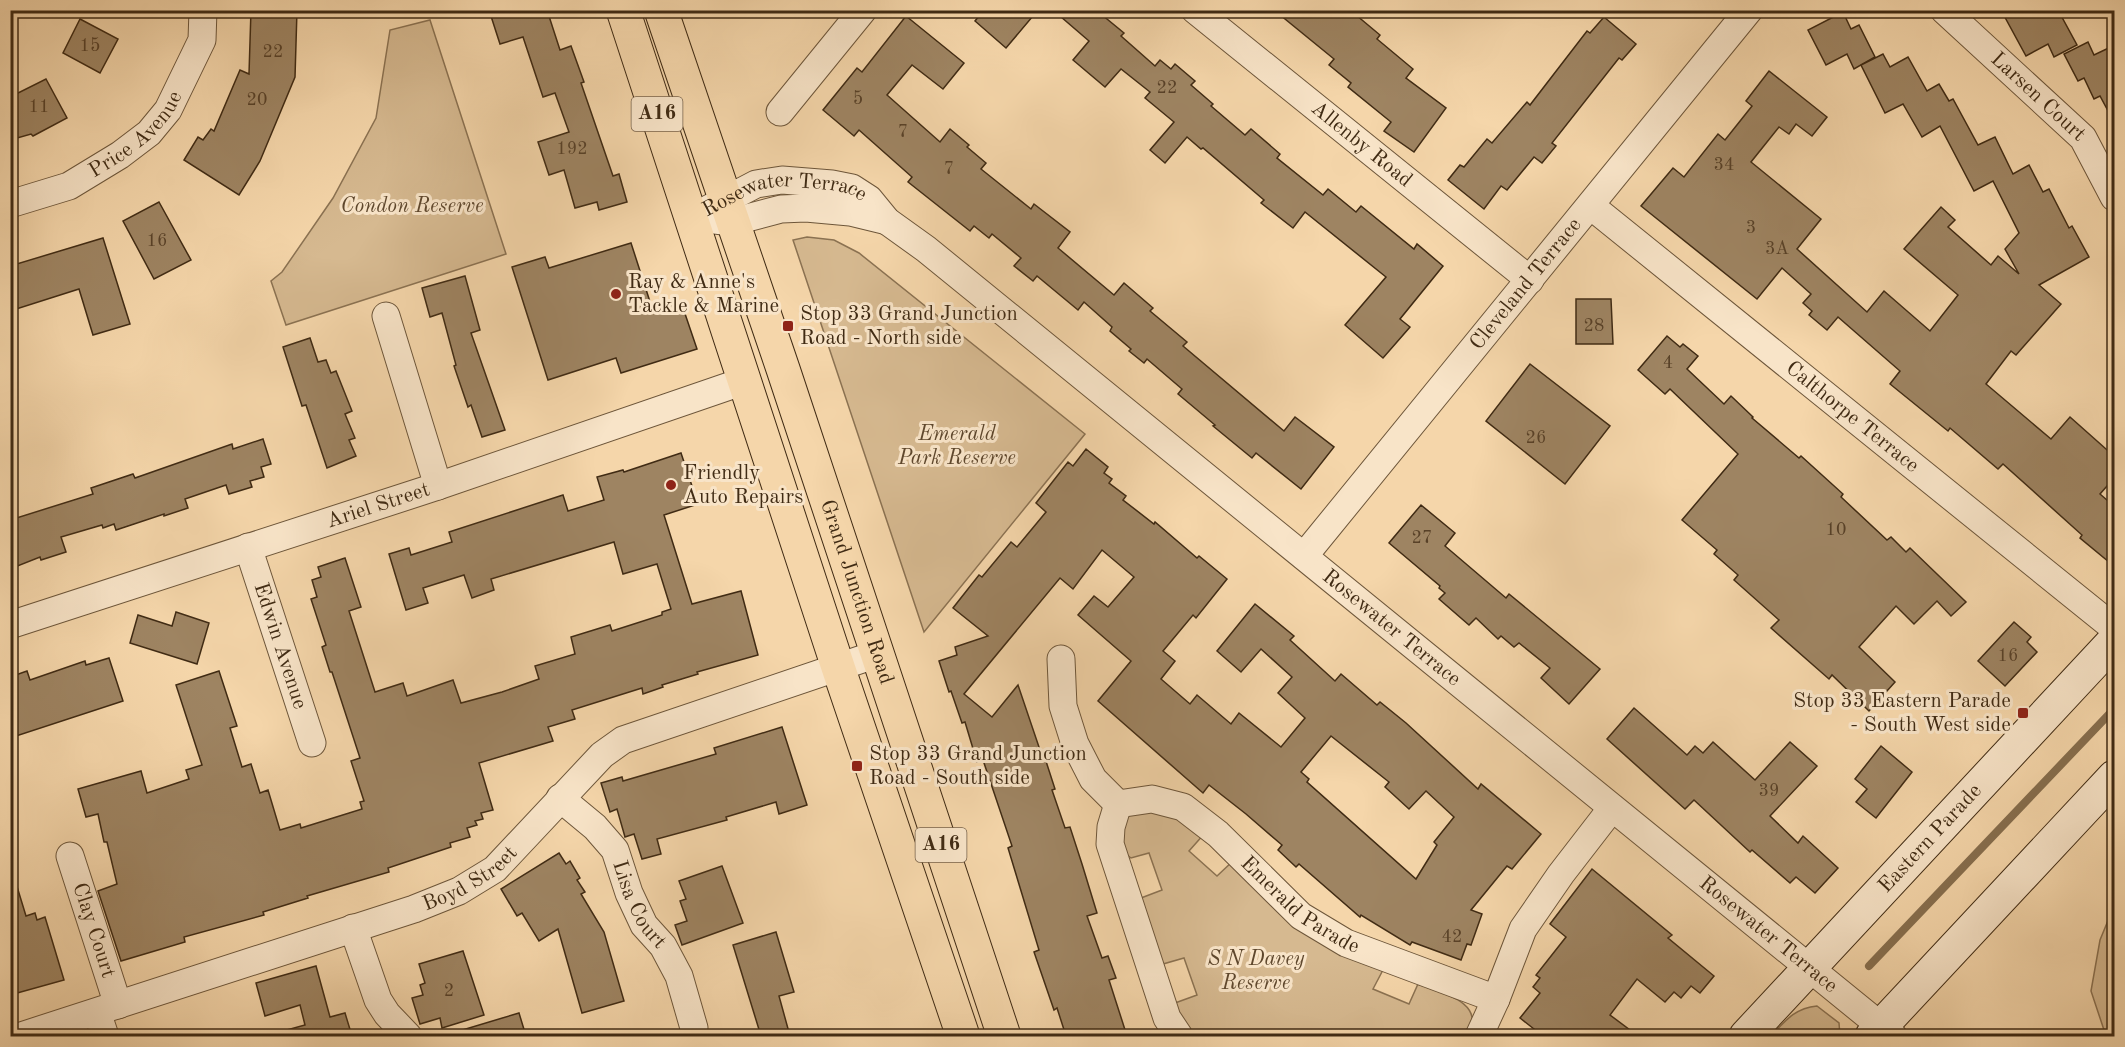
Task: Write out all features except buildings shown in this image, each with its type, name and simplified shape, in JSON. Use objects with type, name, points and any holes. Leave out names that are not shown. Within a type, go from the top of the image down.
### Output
[{"type":"highway","name":"Grand Junction Road","points":[[623,10],[838,667],[963,1036]]},
{"type":"highway","name":"Grand Junction Road","points":[[661,10],[783,369],[1004,1036]]},
{"type":"highway","points":[[744,381],[783,369]]},
{"type":"main road","name":"Eastern Parade","points":[[1746,1036],[2115,640]]},
{"type":"main road","points":[[1882,1033],[2115,777]]},
{"type":"street","name":"Price Avenue","points":[[10,204],[69,186],[120,155],[149,133],[168,110],[202,40],[203,10]]},
{"type":"street","points":[[780,112],[863,10]]},
{"type":"street","name":"Allenby Road","points":[[1195,10],[1530,280]]},
{"type":"street","name":"Cleveland Terrace","points":[[1304,556],[1749,10]]},
{"type":"street","name":"Larsen Court","points":[[1944,10],[2083,138],[2115,197]]},
{"type":"street","name":"Rosewater Terrace","points":[[691,218],[728,210],[756,184],[782,180],[832,184],[852,189],[870,199],[887,221],[926,249],[1304,556],[1810,969],[1882,1033]]},
{"type":"street","name":"Calthorpe Terrace","points":[[1591,206],[2115,628]]},
{"type":"street","points":[[386,316],[438,486]]},
{"type":"street","name":"Ariel Street","points":[[10,625],[438,486],[744,381]]},
{"type":"street","name":"Edwin Avenue","points":[[248,547],[312,743]]},
{"type":"street","name":"Boyd Street","points":[[21,1036],[107,1018],[459,891],[495,869],[602,755],[622,740],[877,654]]},
{"type":"street","points":[[1061,659],[1063,706],[1075,744],[1094,779],[1118,804],[1111,827],[1110,844],[1167,1018],[1179,1036]]},
{"type":"street","name":"Lisa Court","points":[[560,798],[596,827],[615,850],[629,893],[644,925],[663,946],[679,976],[692,1034]]},
{"type":"street","name":"Emerald Parade","points":[[1118,804],[1152,799],[1183,807],[1218,834],[1301,916],[1346,943],[1496,999]]},
{"type":"street","points":[[1479,1036],[1523,929],[1561,874],[1612,808]]},
{"type":"street","name":"Clay Court","points":[[70,856],[107,1018]]},
{"type":"street","points":[[353,928],[378,1000],[387,1014],[408,1036]]},
{"type":"green space","name":"Condon Reserve","points":[[430,20],[506,254],[286,325],[271,281],[282,272],[333,198],[376,118],[390,30]]},
{"type":"green space","name":"Emerald Park Reserve","points":[[807,237],[834,240],[859,253],[1085,434],[924,632],[793,240]]},
{"type":"green space","name":"S N Davey Reserve","points":[[1159,810],[1205,833],[1189,851],[1217,876],[1233,861],[1384,968],[1373,989],[1409,1004],[1418,984],[1459,1001],[1472,1015],[1468,1036],[1194,1036],[1180,1016],[1175,1003],[1197,995],[1184,958],[1163,964],[1141,898],[1162,890],[1149,853],[1131,858],[1126,854],[1121,831],[1128,815]]},
{"type":"green space","points":[[2114,906],[2114,1036],[2106,1036],[2091,991],[2100,940]]},
{"type":"green space","points":[[1817,1006],[1839,1023],[1840,1036],[1771,1036],[1796,1012]]},
{"type":"waterway","points":[[1869,966],[2114,709]]},
{"type":"place","name":"Ray & Anne's Tackle & Marine","points":[[616,294]]},
{"type":"place","name":"Stop 33 Grand Junction Road - North side","points":[[788,326]]},
{"type":"place","name":"Friendly Auto Repairs","points":[[671,485]]},
{"type":"place","name":"Stop 33 Eastern Parade - South West side","points":[[2023,713]]},
{"type":"place","name":"Stop 33 Grand Junction Road - South side","points":[[857,766]]}]
